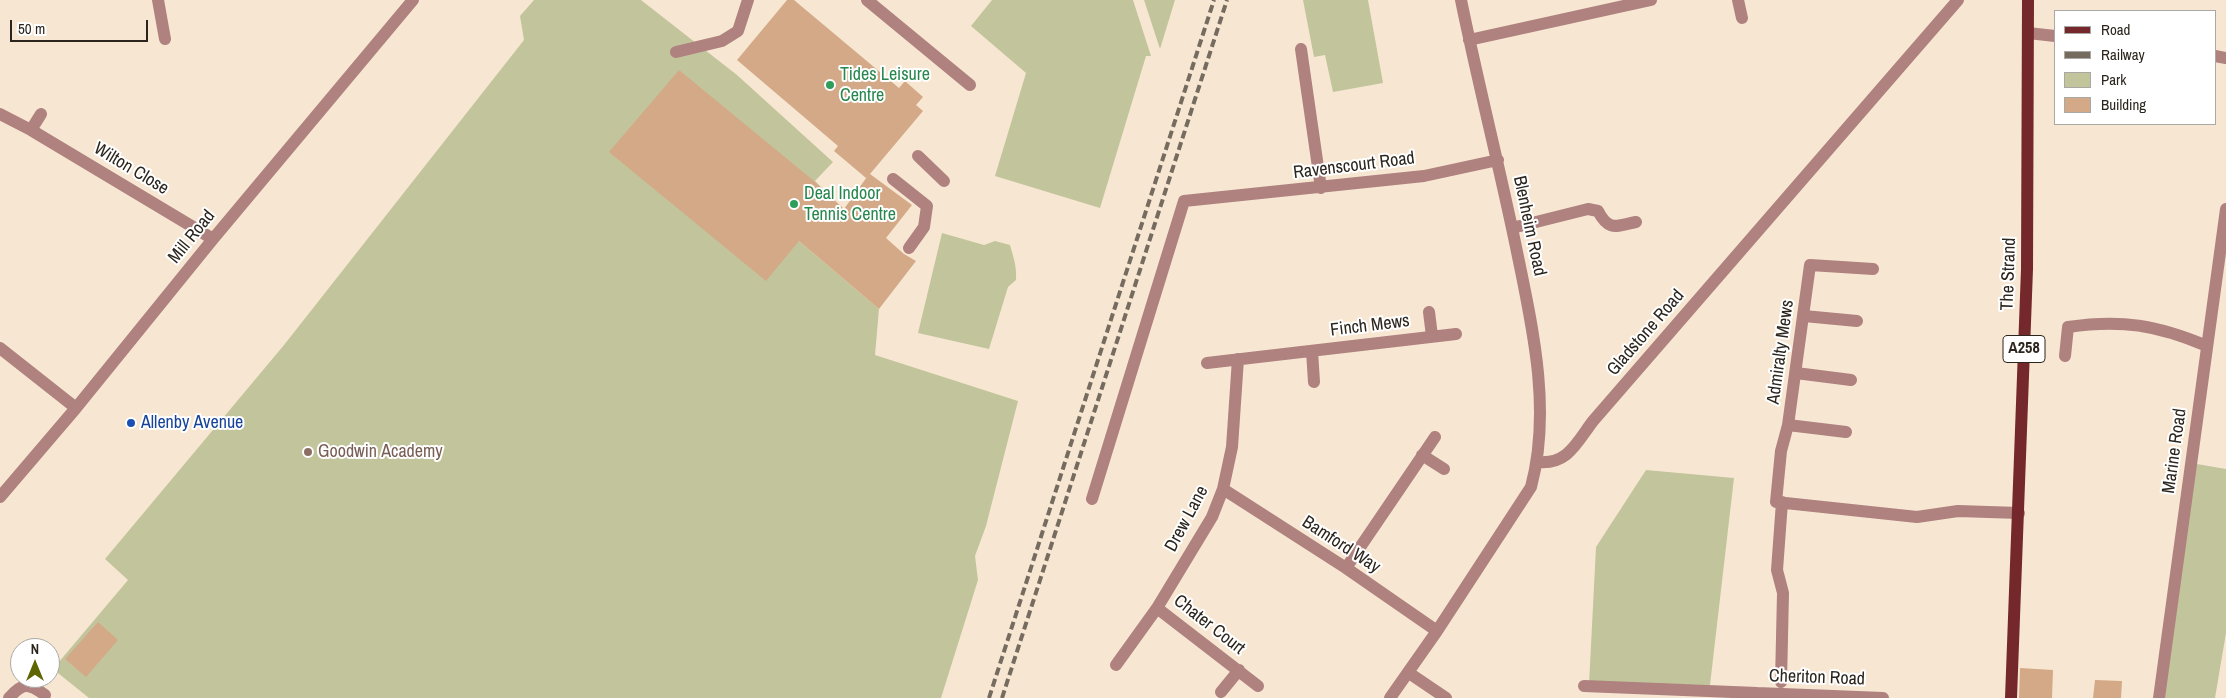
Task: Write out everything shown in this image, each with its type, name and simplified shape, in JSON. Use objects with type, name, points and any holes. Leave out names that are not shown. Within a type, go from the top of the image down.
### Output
[{"type":"main road","name":"The Strand","points":[[2011,698],[2019,513],[2028,210],[2028,0]]},
{"type":"street","points":[[158,0],[165,39]]},
{"type":"street","name":"Mill Road","points":[[0,497],[414,0]]},
{"type":"street","points":[[676,52],[722,41],[738,31],[748,0]]},
{"type":"street","points":[[867,0],[970,85]]},
{"type":"street","name":"Blenheim Road","points":[[1461,0],[1498,160],[1534,337],[1539,395],[1538,462]]},
{"type":"street","points":[[1469,40],[1650,0]]},
{"type":"street","points":[[1738,0],[1742,18]]},
{"type":"street","name":"Gladstone Road","points":[[1538,462],[1548,463],[1567,456],[1594,421],[1958,0]]},
{"type":"street","points":[[2028,33],[2054,36]]},
{"type":"street","points":[[1301,48],[1321,188]]},
{"type":"street","name":"Wilton Close","points":[[0,114],[31,130],[213,239]]},
{"type":"street","points":[[31,130],[41,114]]},
{"type":"street","points":[[918,156],[944,181]]},
{"type":"street","name":"Ravenscourt Road","points":[[1092,499],[1184,201],[1424,176],[1498,160]]},
{"type":"street","points":[[893,179],[927,206],[924,227],[909,248]]},
{"type":"street","points":[[1512,228],[1595,209],[1606,224],[1611,226],[1636,222]]},
{"type":"street","name":"Marine Road","points":[[2159,698],[2226,209]]},
{"type":"street","name":"Admiralty Mews","points":[[1781,682],[1783,593],[1777,570],[1782,502],[1776,502],[1810,265],[1873,269]]},
{"type":"street","name":"Finch Mews","points":[[1429,312],[1432,336]]},
{"type":"street","points":[[1804,316],[1857,321]]},
{"type":"street","points":[[2065,356],[2068,327],[2098,323],[2157,327],[2207,346]]},
{"type":"street","name":"Finch Mews","points":[[1207,363],[1456,334]]},
{"type":"street","points":[[0,348],[76,408]]},
{"type":"street","name":"Finch Mews","points":[[1312,351],[1314,382]]},
{"type":"street","name":"Drew Lane","points":[[1116,665],[1157,608],[1212,517],[1223,489],[1232,447],[1238,359]]},
{"type":"street","points":[[1796,373],[1851,380]]},
{"type":"street","points":[[1788,425],[1846,432]]},
{"type":"street","points":[[1346,568],[1435,437]]},
{"type":"street","points":[[1422,455],[1444,469]]},
{"type":"street","points":[[1390,698],[1409,673],[1531,487],[1538,462]]},
{"type":"street","name":"Bamford Way","points":[[1223,489],[1346,568],[1437,631]]},
{"type":"street","points":[[1782,502],[1917,517],[1958,511],[2019,513]]},
{"type":"street","name":"Chater Court","points":[[1157,608],[1258,686]]},
{"type":"street","name":"Chater Court","points":[[1221,692],[1239,670]]},
{"type":"street","points":[[1409,673],[1446,698]]},
{"type":"street","points":[[8,698],[17,688],[26,685],[36,688],[45,695]]},
{"type":"street","name":"Cheriton Road","points":[[1584,686],[1754,695],[1883,698]]},
{"type":"green space","points":[[534,0],[641,0],[737,75],[833,162],[815,181],[834,200],[799,241],[879,309],[875,355],[1018,401],[986,526],[975,556],[978,580],[941,698],[89,698],[60,675],[60,661],[128,580],[105,559],[284,345],[524,40],[520,16]]},
{"type":"green space","points":[[992,0],[1133,0],[1151,56],[1146,56],[1100,208],[995,176],[1026,73],[971,26]]},
{"type":"green space","points":[[1144,0],[1175,0],[1160,49]]},
{"type":"green space","points":[[1303,0],[1368,0],[1383,83],[1333,92],[1325,55],[1314,57]]},
{"type":"green space","points":[[942,233],[984,245],[995,241],[1010,245],[1016,280],[1008,287],[989,349],[918,333]]},
{"type":"green space","points":[[2191,463],[2226,469],[2226,633],[2215,698],[2159,698]]},
{"type":"green space","points":[[1646,470],[1734,478],[1710,685],[1589,684],[1596,547]]},
{"type":"building","points":[[787,0],[794,0],[899,88],[905,81],[923,97],[916,105],[923,111],[870,174],[912,205],[886,238],[904,254],[916,261],[879,309],[799,241],[766,281],[609,152],[679,70],[814,181],[844,209],[869,174],[866,178],[834,151],[838,146],[737,60]]},
{"type":"building","points":[[98,622],[118,640],[86,677],[65,659]]},
{"type":"building","points":[[2020,668],[2053,670],[2052,698],[2019,698]]},
{"type":"building","points":[[2095,680],[2122,681],[2121,698],[2093,698]]},
{"type":"railway","points":[[989,698],[1214,0]]},
{"type":"railway","points":[[1002,698],[1227,0]]},
{"type":"place","name":"Tides Leisure Centre","points":[[830,85]]},
{"type":"place","name":"Deal Indoor Tennis Centre","points":[[794,204]]},
{"type":"place","name":"Allenby Avenue","points":[[131,423]]},
{"type":"place","name":"Goodwin Academy","points":[[308,452]]}]
